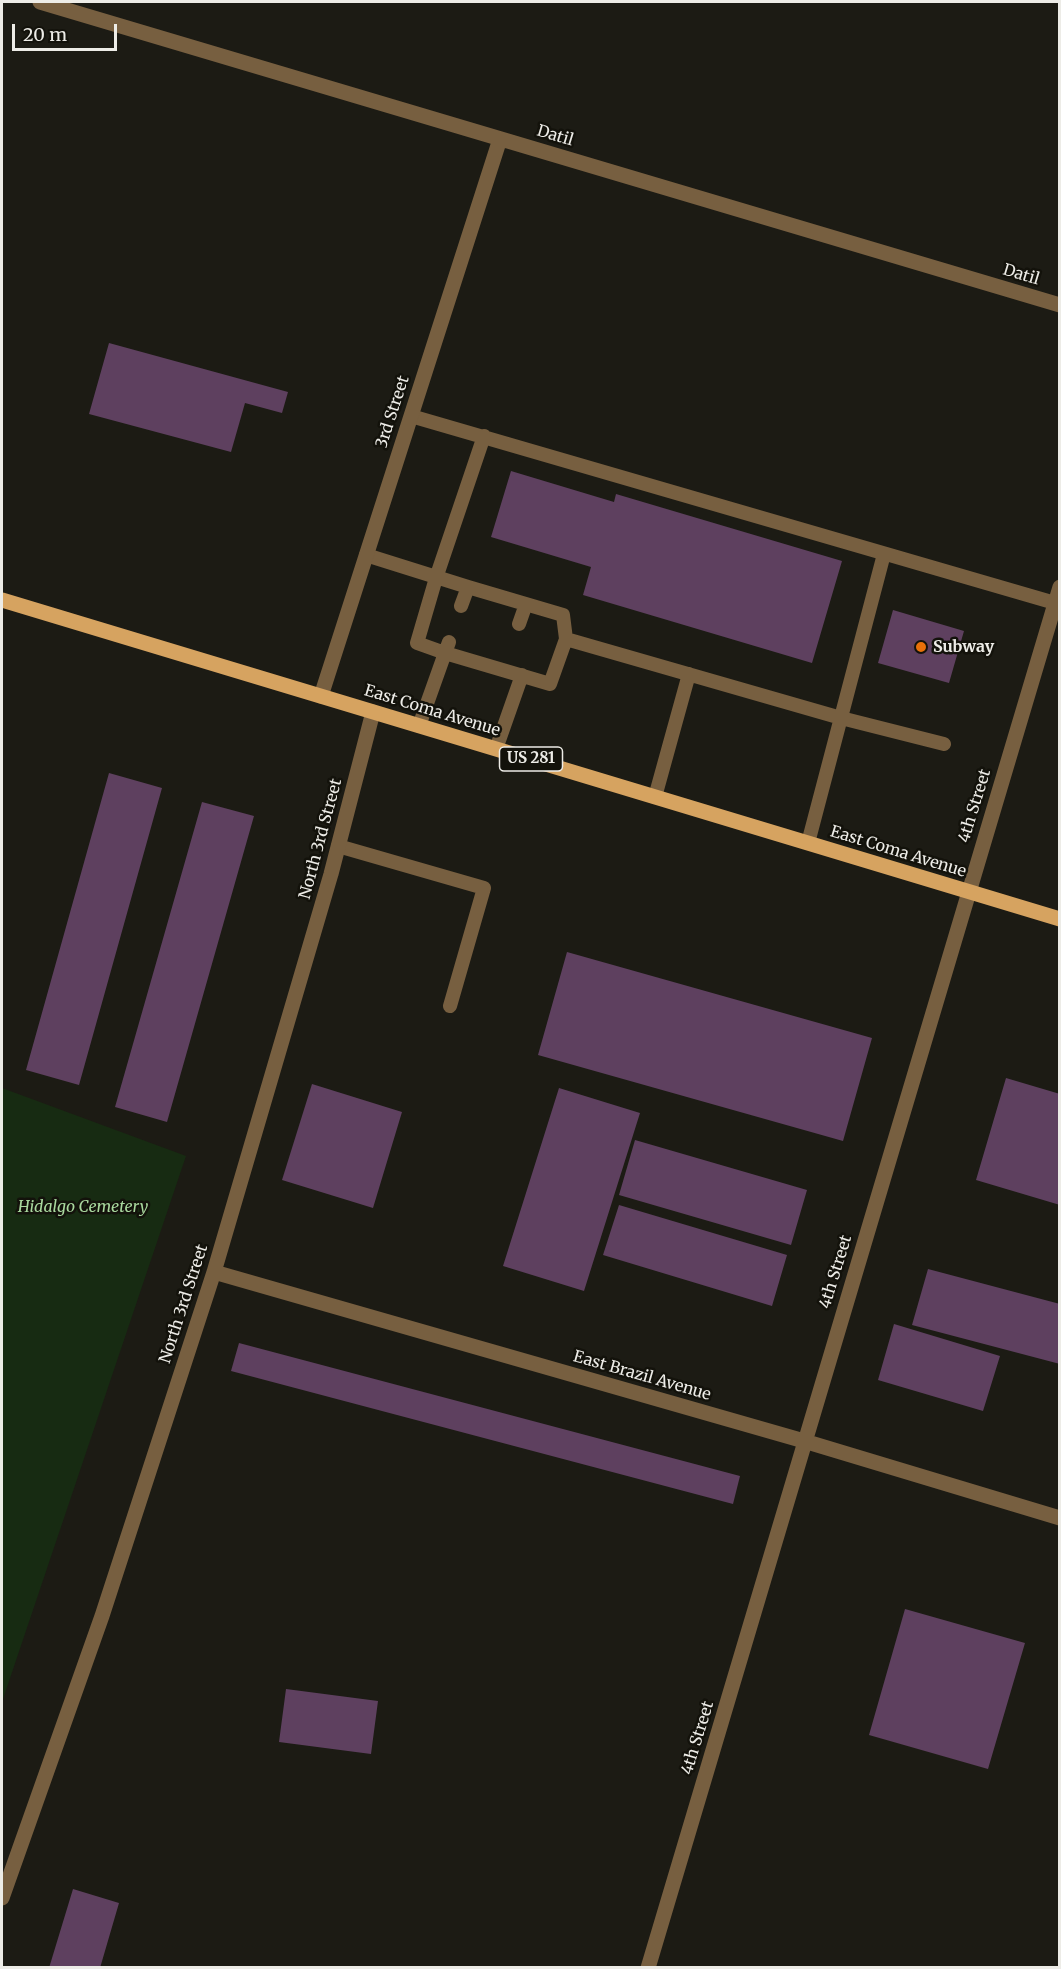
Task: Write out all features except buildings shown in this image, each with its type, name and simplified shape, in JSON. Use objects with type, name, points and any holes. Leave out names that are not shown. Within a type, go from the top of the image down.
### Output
[{"type":"main road","name":"East Coma Avenue","points":[[2,600],[1059,919]]},
{"type":"street","name":"Datil","points":[[40,2],[1059,305]]},
{"type":"street","name":"3rd Street","points":[[321,696],[500,139]]},
{"type":"street","name":"4th Street","points":[[648,1968],[1059,587]]},
{"type":"street","name":"North 3rd Street","points":[[2,1898],[102,1616],[214,1272],[338,846],[373,712]]},
{"type":"street","name":"East Brazil Avenue","points":[[214,1272],[804,1441],[1059,1518]]},
{"type":"lane","points":[[411,416],[1055,603]]},
{"type":"lane","points":[[366,555],[436,578],[563,615],[566,639],[550,684],[447,647],[417,644],[436,578],[484,436]]},
{"type":"lane","points":[[808,843],[884,554]]},
{"type":"lane","points":[[461,606],[468,587]]},
{"type":"lane","points":[[519,624],[526,604]]},
{"type":"lane","points":[[566,639],[842,718],[944,744]]},
{"type":"lane","points":[[418,726],[447,647]]},
{"type":"lane","points":[[656,797],[689,674]]},
{"type":"lane","points":[[496,749],[522,675]]},
{"type":"lane","points":[[338,846],[484,888],[450,1006]]},
{"type":"green space","name":"Hidalgo Cemetery","points":[[2,1088],[186,1156],[2,1702]]},
{"type":"place","name":"Subway","points":[[921,647]]}]
